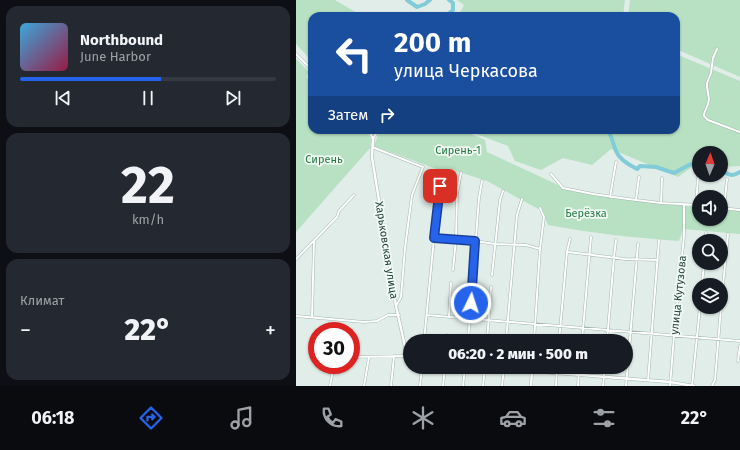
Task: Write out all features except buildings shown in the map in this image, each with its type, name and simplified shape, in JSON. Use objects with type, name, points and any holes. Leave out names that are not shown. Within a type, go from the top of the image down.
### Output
[{"type":"street","points":[[717,49],[713,58],[711,73],[707,84],[709,99],[704,116],[708,120],[740,132]]},
{"type":"street","points":[[296,54],[308,66]]},
{"type":"street","points":[[371,134],[373,140]]},
{"type":"street","points":[[373,140],[376,134]]},
{"type":"street","name":"Харьковская улица","points":[[373,140],[372,157],[396,306],[403,336]]},
{"type":"street","points":[[372,147],[423,167],[412,195],[405,248],[401,297],[396,306]]},
{"type":"street","points":[[610,197],[616,162]]},
{"type":"street","points":[[425,334],[434,238],[443,172]]},
{"type":"street","points":[[453,270],[456,239],[457,192],[461,173]]},
{"type":"street","points":[[551,174],[563,188],[610,197],[661,203],[692,205]]},
{"type":"street","points":[[636,200],[639,177]]},
{"type":"street","points":[[661,203],[662,178]]},
{"type":"street","points":[[469,334],[475,241],[482,182]]},
{"type":"street","points":[[492,275],[500,200],[504,191]]},
{"type":"street","points":[[296,259],[337,217],[339,211],[354,195]]},
{"type":"street","points":[[506,334],[517,215],[522,199]]},
{"type":"street","name":"улица Кутузова","points":[[670,386],[684,236],[684,204]]},
{"type":"street","points":[[534,334],[540,249],[544,217],[540,208]]},
{"type":"street","points":[[728,208],[740,210]]},
{"type":"street","points":[[583,334],[591,237]]},
{"type":"street","points":[[434,238],[495,244],[526,245],[540,249]]},
{"type":"street","points":[[560,334],[570,239]]},
{"type":"street","points":[[312,317],[314,240]]},
{"type":"street","points":[[608,334],[616,240]]},
{"type":"street","points":[[648,380],[660,240]]},
{"type":"street","points":[[626,386],[638,244]]},
{"type":"street","points":[[568,252],[658,260]]},
{"type":"street","points":[[450,317],[451,283]]},
{"type":"street","points":[[488,334],[491,287]]},
{"type":"street","points":[[578,386],[579,374],[670,382],[693,386],[699,314]]},
{"type":"street","points":[[712,386],[715,380],[720,314]]},
{"type":"street","points":[[296,316],[364,322],[377,320],[388,315],[399,315]]},
{"type":"street","points":[[427,315],[740,341]]},
{"type":"street","points":[[738,361],[740,346]]},
{"type":"street","points":[[391,386],[394,356]]},
{"type":"street","points":[[360,357],[403,356]]},
{"type":"street","points":[[364,386],[369,357]]},
{"type":"street","points":[[330,386],[332,374]]},
{"type":"street","points":[[420,386],[421,374]]},
{"type":"street","points":[[442,386],[444,374]]},
{"type":"street","points":[[463,386],[464,374]]},
{"type":"street","points":[[483,386],[484,374]]},
{"type":"street","points":[[502,386],[503,374]]},
{"type":"street","points":[[531,386],[532,374]]},
{"type":"street","points":[[556,374],[556,386]]},
{"type":"street","points":[[603,386],[604,376]]},
{"type":"green space","points":[[296,0],[335,0],[355,12],[308,12],[308,57],[296,44]]},
{"type":"green space","points":[[457,0],[625,0],[624,12],[460,12],[464,5]]},
{"type":"green space","points":[[630,0],[740,0],[740,77],[680,51],[680,12],[628,12]]},
{"type":"green space","points":[[680,56],[740,81],[740,166],[728,167],[728,146],[692,146],[692,167],[678,177],[611,149],[592,165],[563,158],[541,170],[515,161],[508,146],[476,134],[680,134]]},
{"type":"green space","name":"Сирень","points":[[296,59],[308,71],[308,74],[306,76],[308,79],[308,134],[369,134],[371,140],[370,148],[296,232]]},
{"type":"green space","points":[[378,134],[471,134],[485,140],[487,152],[571,191],[653,203],[692,206],[692,226],[728,226],[728,210],[740,211],[740,234],[683,229],[679,241],[613,235],[548,225],[542,211],[487,181],[450,169],[442,171],[374,146]]},
{"type":"waterway","points":[[407,0],[417,7],[430,0]]},
{"type":"waterway","points":[[449,0],[453,3],[453,10],[451,12]]},
{"type":"waterway","points":[[610,134],[619,157],[637,169],[640,166],[656,167],[674,173],[692,164]]},
{"type":"waterway","points":[[728,174],[730,175],[740,172]]},
{"type":"route","points":[[440,186],[434,238],[475,241],[471,303]]},
{"type":"park label","name":"Сирень-1","points":[[458,150]]},
{"type":"park label","name":"Берёзка","points":[[586,213]]}]
